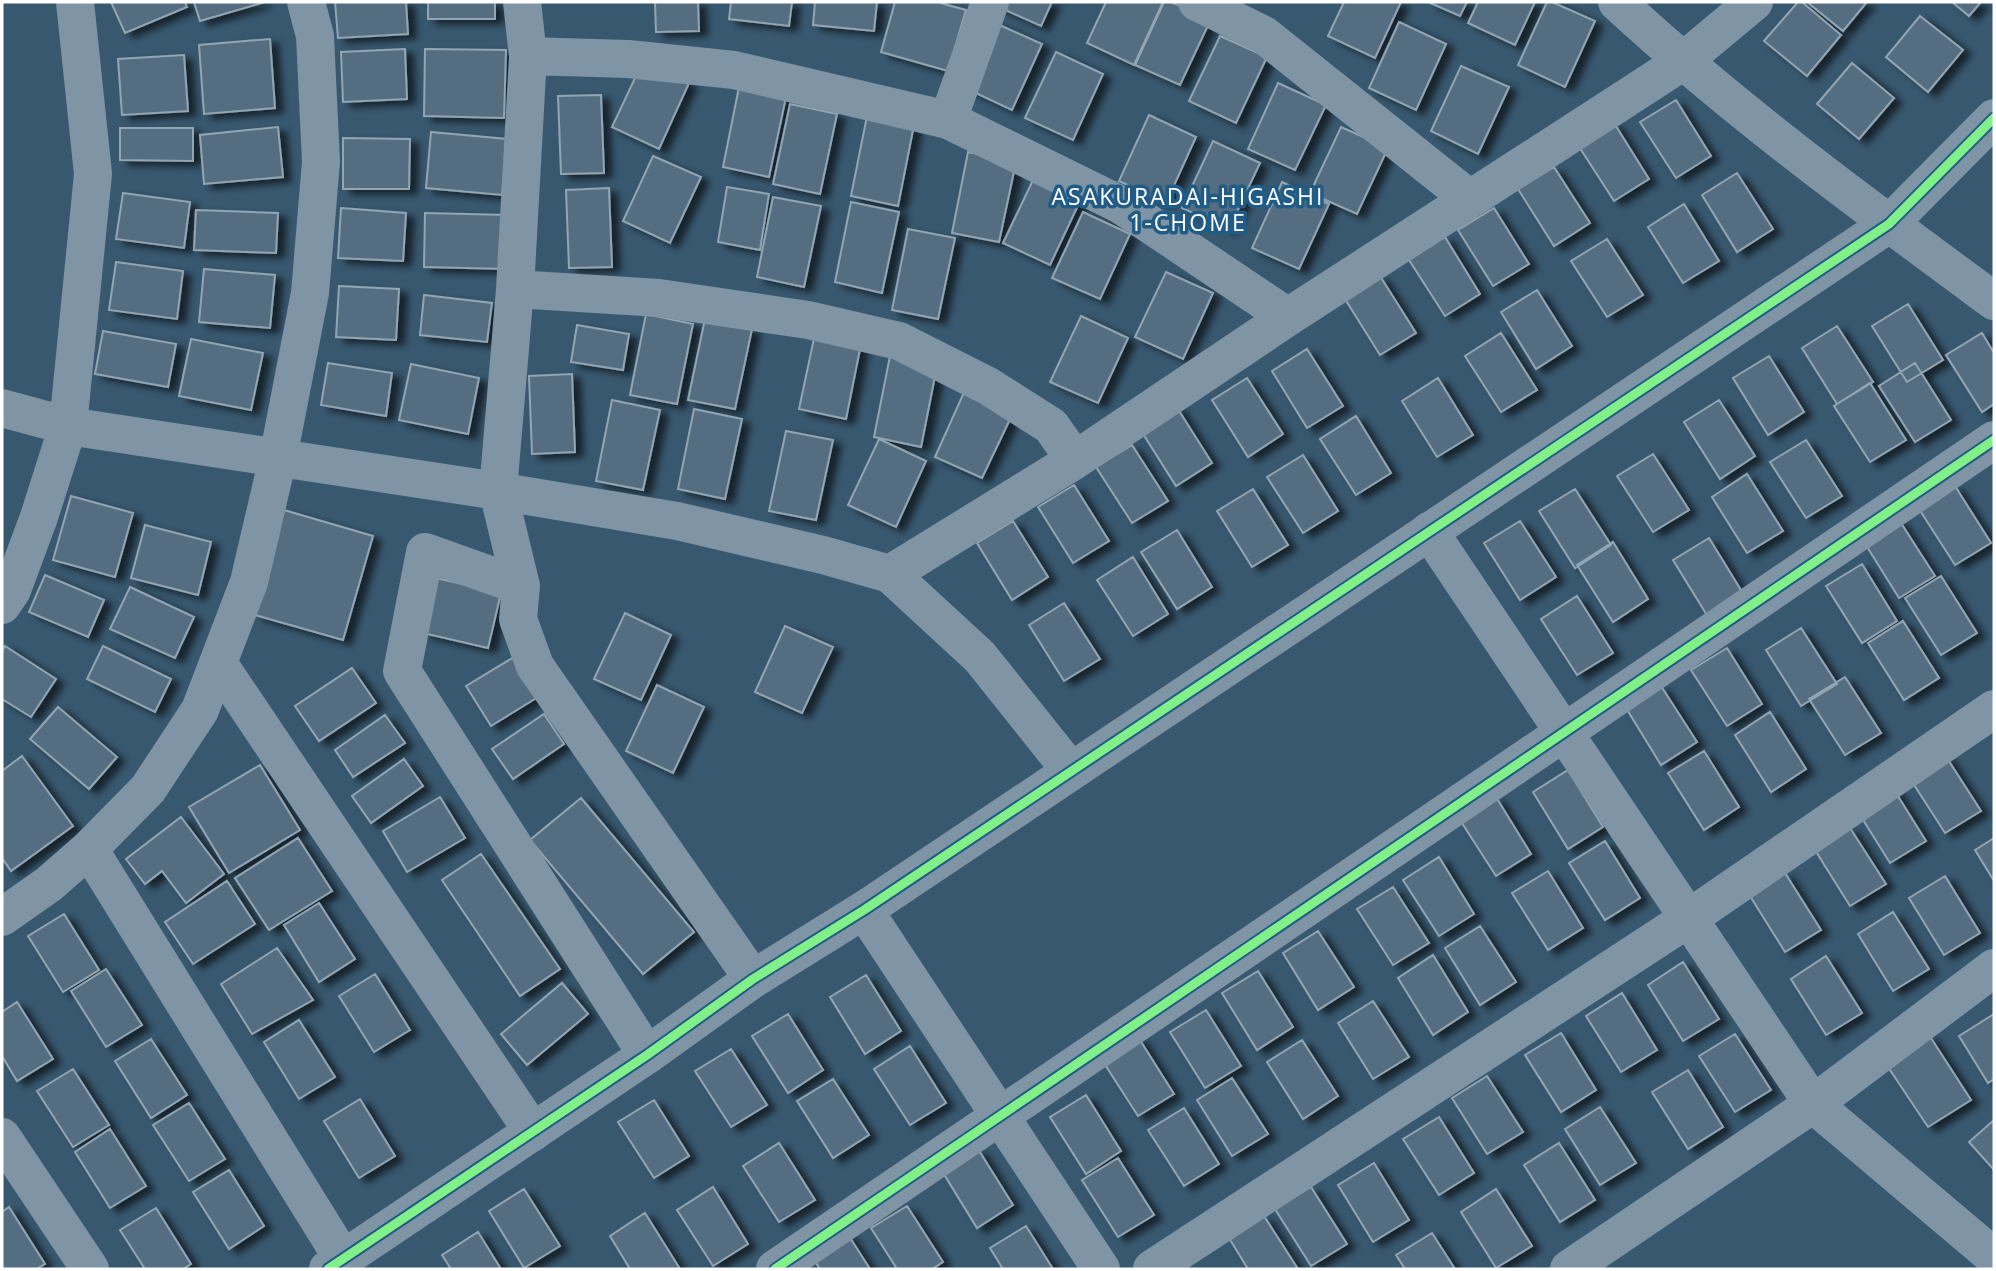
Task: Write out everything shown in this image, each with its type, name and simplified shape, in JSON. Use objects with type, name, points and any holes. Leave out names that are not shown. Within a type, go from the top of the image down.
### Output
[{"type":"street","points":[[2,605],[12,590],[39,517],[68,426],[93,174],[75,2]]},
{"type":"street","points":[[2,917],[49,884],[89,849],[148,789],[200,710],[249,582],[278,458],[310,293],[321,162],[315,36],[306,2]]},
{"type":"street","points":[[522,2],[528,56],[498,491],[521,586],[519,619],[535,666],[753,979]]},
{"type":"street","points":[[948,120],[990,2]]},
{"type":"street","points":[[1197,2],[1264,35],[1470,199]]},
{"type":"street","points":[[1618,2],[1682,62],[1889,224],[1994,301]]},
{"type":"street","points":[[890,574],[1075,460],[1288,317],[1682,62],[1755,2]]},
{"type":"street","points":[[528,56],[628,59],[734,70],[948,120],[1121,205],[1288,317]]},
{"type":"street","points":[[89,849],[335,1264],[647,1055],[753,979],[864,910],[1889,224],[1994,118]]},
{"type":"street","points":[[514,289],[659,298],[808,320],[898,341],[988,386],[1051,426],[1075,460]]},
{"type":"street","points":[[2,408],[68,426],[677,521],[823,555],[890,574],[980,657],[1071,771]]},
{"type":"street","points":[[775,1269],[1994,440]]},
{"type":"street","points":[[1429,531],[1813,1104],[1994,1257]]},
{"type":"street","points":[[521,586],[425,552],[402,671],[647,1055]]},
{"type":"street","points":[[218,663],[533,1132]]},
{"type":"street","points":[[1152,1269],[1689,918],[1994,709]]},
{"type":"street","points":[[864,910],[1101,1269]]},
{"type":"street","points":[[1569,1269],[1813,1104],[1994,968]]},
{"type":"street","points":[[7,1158],[90,1269]]},
{"type":"building","points":[[111,2],[185,2],[187,7],[125,33]]},
{"type":"building","points":[[194,2],[265,2],[200,21]]},
{"type":"building","points":[[335,2],[406,2],[408,34],[338,38]]},
{"type":"building","points":[[428,2],[495,2],[495,19],[428,19]]},
{"type":"building","points":[[655,2],[698,2],[699,31],[656,32]]},
{"type":"building","points":[[731,2],[792,2],[789,26],[729,19]]},
{"type":"building","points":[[815,2],[877,2],[874,31],[813,25]]},
{"type":"building","points":[[895,2],[937,2],[966,10],[948,71],[881,52]]},
{"type":"building","points":[[995,2],[1052,2],[1041,26],[994,5]]},
{"type":"building","points":[[1106,2],[1163,2],[1134,65],[1087,43]]},
{"type":"building","points":[[1164,2],[1171,2],[1211,19],[1180,85],[1135,65]]},
{"type":"building","points":[[1344,2],[1401,2],[1375,58],[1328,36]]},
{"type":"building","points":[[1428,2],[1467,2],[1460,16]]},
{"type":"building","points":[[1478,2],[1535,2],[1515,45],[1468,23]]},
{"type":"building","points":[[1547,2],[1595,21],[1565,87],[1518,65]]},
{"type":"building","points":[[1798,2],[1802,2],[1841,35],[1807,76],[1764,41]]},
{"type":"building","points":[[1807,2],[1867,2],[1843,31]]},
{"type":"building","points":[[1952,2],[1981,2],[1969,16]]},
{"type":"building","points":[[1920,16],[1963,50],[1928,92],[1886,57]]},
{"type":"building","points":[[1399,22],[1446,44],[1416,110],[1369,88]]},
{"type":"building","points":[[995,23],[1042,44],[1012,110],[965,88]]},
{"type":"building","points":[[1220,36],[1267,57],[1236,123],[1189,101]]},
{"type":"building","points":[[270,39],[275,108],[204,114],[199,45]]},
{"type":"building","points":[[405,49],[407,99],[343,102],[341,52]]},
{"type":"building","points":[[425,49],[506,50],[504,118],[424,116]]},
{"type":"building","points":[[1056,52],[1103,74],[1073,140],[1025,118]]},
{"type":"building","points":[[184,55],[188,111],[122,115],[118,59]]},
{"type":"building","points":[[643,61],[689,83],[659,149],[612,127]]},
{"type":"building","points":[[1852,63],[1894,98],[1859,139],[1817,104]]},
{"type":"building","points":[[1461,66],[1509,87],[1478,154],[1431,131]]},
{"type":"building","points":[[1278,83],[1326,105],[1295,170],[1248,149]]},
{"type":"building","points":[[739,87],[786,97],[769,177],[723,167]]},
{"type":"building","points":[[601,95],[604,173],[561,174],[558,96]]},
{"type":"building","points":[[1676,100],[1711,156],[1676,178],[1640,122]]},
{"type":"building","points":[[790,104],[837,114],[820,194],[773,184]]},
{"type":"building","points":[[1149,115],[1196,137],[1166,203],[1119,181]]},
{"type":"building","points":[[867,116],[914,125],[898,206],[851,196]]},
{"type":"building","points":[[1614,123],[1649,179],[1614,201],[1578,145]]},
{"type":"building","points":[[278,127],[283,177],[204,184],[200,135]]},
{"type":"building","points":[[1341,127],[1388,148],[1357,214],[1310,193]]},
{"type":"building","points":[[120,128],[193,128],[193,161],[120,160]]},
{"type":"building","points":[[431,132],[507,139],[502,195],[426,188]]},
{"type":"building","points":[[343,138],[410,139],[409,189],[343,189]]},
{"type":"building","points":[[1213,141],[1260,163],[1229,229],[1182,208]]},
{"type":"building","points":[[968,152],[1016,162],[999,242],[952,233]]},
{"type":"building","points":[[653,156],[701,177],[670,243],[623,221]]},
{"type":"building","points":[[1554,167],[1590,223],[1554,246],[1518,189]]},
{"type":"building","points":[[1737,173],[1773,229],[1737,252],[1702,195]]},
{"type":"building","points":[[1034,178],[1081,199],[1050,265],[1003,243]]},
{"type":"building","points":[[1282,182],[1329,204],[1299,269],[1252,248]]},
{"type":"building","points":[[727,187],[769,194],[760,250],[718,242]]},
{"type":"building","points":[[609,188],[612,267],[569,268],[566,190]]},
{"type":"building","points":[[123,193],[190,202],[184,248],[116,239]]},
{"type":"building","points":[[773,197],[821,206],[804,287],[757,277]]},
{"type":"building","points":[[851,202],[899,212],[882,293],[835,282]]},
{"type":"building","points":[[1684,204],[1719,261],[1683,283],[1648,227]]},
{"type":"building","points":[[341,208],[406,213],[403,261],[338,258]]},
{"type":"building","points":[[1494,208],[1529,264],[1493,286],[1458,230]]},
{"type":"building","points":[[196,210],[278,213],[276,253],[194,250]]},
{"type":"building","points":[[1083,212],[1130,234],[1100,299],[1052,278]]},
{"type":"building","points":[[425,213],[508,215],[506,269],[424,267]]},
{"type":"building","points":[[908,229],[955,238],[938,319],[892,310]]},
{"type":"building","points":[[1445,237],[1480,294],[1445,316],[1409,260]]},
{"type":"building","points":[[1607,239],[1643,295],[1607,317],[1571,261]]},
{"type":"building","points":[[116,262],[183,271],[177,319],[109,310]]},
{"type":"building","points":[[204,269],[275,275],[270,328],[199,322]]},
{"type":"building","points":[[1166,272],[1213,293],[1183,359],[1135,337]]},
{"type":"building","points":[[1380,276],[1416,333],[1380,355],[1345,299]]},
{"type":"building","points":[[339,286],[399,289],[396,340],[336,337]]},
{"type":"building","points":[[1537,290],[1572,346],[1536,369],[1501,312]]},
{"type":"building","points":[[424,295],[492,303],[487,342],[420,335]]},
{"type":"building","points":[[1908,304],[1943,360],[1907,382],[1872,326]]},
{"type":"building","points":[[646,314],[693,324],[677,404],[630,395]]},
{"type":"building","points":[[1081,316],[1128,338],[1098,403],[1050,382]]},
{"type":"building","points":[[705,319],[752,329],[735,409],[688,400]]},
{"type":"building","points":[[577,325],[629,334],[623,370],[571,362]]},
{"type":"building","points":[[1837,326],[1873,382],[1837,404],[1802,348]]},
{"type":"building","points":[[816,329],[862,339],[846,419],[799,409]]},
{"type":"building","points":[[103,331],[176,344],[168,387],[95,374]]},
{"type":"building","points":[[1501,333],[1537,390],[1501,412],[1465,356]]},
{"type":"building","points":[[1982,333],[1994,353],[1994,404],[1982,412],[1946,355]]},
{"type":"building","points":[[191,339],[263,353],[251,410],[179,396]]},
{"type":"building","points":[[1307,349],[1343,406],[1307,428],[1272,371]]},
{"type":"building","points":[[890,356],[937,366],[921,447],[874,437]]},
{"type":"building","points":[[1769,356],[1804,412],[1768,435],[1733,378]]},
{"type":"building","points":[[328,363],[392,373],[386,416],[321,405]]},
{"type":"building","points":[[1915,363],[1951,420],[1915,442],[1879,386]]},
{"type":"building","points":[[411,364],[479,378],[468,434],[399,420]]},
{"type":"building","points":[[572,374],[575,452],[532,454],[529,376]]},
{"type":"building","points":[[1247,378],[1283,434],[1248,457],[1212,400]]},
{"type":"building","points":[[1438,378],[1473,435],[1437,457],[1402,401]]},
{"type":"building","points":[[1870,383],[1906,440],[1870,462],[1834,406]]},
{"type":"building","points":[[965,390],[1013,413],[982,478],[935,457]]},
{"type":"building","points":[[612,400],[660,410],[643,490],[596,481]]},
{"type":"building","points":[[1719,400],[1755,456],[1720,479],[1684,422]]},
{"type":"building","points":[[1176,406],[1212,463],[1176,486],[1140,429]]},
{"type":"building","points":[[694,409],[742,419],[725,499],[678,489]]},
{"type":"building","points":[[1356,416],[1391,473],[1356,495],[1320,439]]},
{"type":"building","points":[[786,431],[833,440],[816,520],[769,511]]},
{"type":"building","points":[[879,439],[926,461],[896,527],[848,505]]},
{"type":"building","points":[[1806,440],[1842,496],[1806,518],[1770,462]]},
{"type":"building","points":[[1132,445],[1168,501],[1132,523],[1096,467]]},
{"type":"building","points":[[1653,454],[1689,510],[1653,532],[1617,476]]},
{"type":"building","points":[[1303,455],[1338,511],[1303,533],[1267,477]]},
{"type":"building","points":[[1747,474],[1783,531],[1747,553],[1712,497]]},
{"type":"building","points":[[1074,485],[1109,541],[1073,563],[1038,507]]},
{"type":"building","points":[[1955,486],[1991,543],[1955,565],[1919,509]]},
{"type":"building","points":[[1253,489],[1288,545],[1252,567],[1217,511]]},
{"type":"building","points":[[1575,489],[1611,545],[1575,568],[1539,511]]},
{"type":"building","points":[[71,496],[133,513],[115,577],[53,560]]},
{"type":"building","points":[[284,510],[373,536],[343,640],[255,615]]},
{"type":"building","points":[[1899,520],[1935,576],[1899,598],[1864,542]]},
{"type":"building","points":[[1013,521],[1048,577],[1012,600],[977,543]]},
{"type":"building","points":[[1520,521],[1556,577],[1520,600],[1484,543]]},
{"type":"building","points":[[145,525],[211,542],[198,595],[131,578]]},
{"type":"building","points":[[1177,530],[1212,587],[1177,609],[1141,552]]},
{"type":"building","points":[[1709,538],[1744,595],[1708,617],[1673,560]]},
{"type":"building","points":[[1613,542],[1648,599],[1613,622],[1577,565]]},
{"type":"building","points":[[1133,557],[1168,614],[1133,636],[1097,580]]},
{"type":"building","points":[[1862,564],[1897,621],[1862,643],[1826,586]]},
{"type":"building","points":[[45,575],[104,600],[88,637],[29,612]]},
{"type":"building","points":[[1941,576],[1977,633],[1941,655],[1905,598]]},
{"type":"building","points":[[436,578],[501,593],[488,648],[423,633]]},
{"type":"building","points":[[130,587],[194,617],[175,658],[110,629]]},
{"type":"building","points":[[1577,596],[1613,653],[1577,675],[1541,619]]},
{"type":"building","points":[[1064,603],[1100,659],[1064,681],[1029,625]]},
{"type":"building","points":[[625,613],[671,635],[641,700],[594,679]]},
{"type":"building","points":[[1903,621],[1939,678],[1904,700],[1868,643]]},
{"type":"building","points":[[785,626],[833,647],[802,713],[755,692]]},
{"type":"building","points":[[1801,628],[1837,684],[1801,706],[1766,650]]},
{"type":"building","points":[[5,646],[56,679],[31,717],[2,699],[2,651]]},
{"type":"building","points":[[103,646],[171,679],[155,712],[87,679]]},
{"type":"building","points":[[1727,648],[1762,704],[1727,726],[1691,670]]},
{"type":"building","points":[[514,657],[538,697],[491,726],[466,686]]},
{"type":"building","points":[[352,668],[376,703],[319,741],[295,706]]},
{"type":"building","points":[[1845,677],[1881,733],[1845,755],[1809,699]]},
{"type":"building","points":[[657,685],[704,707],[673,773],[626,751]]},
{"type":"building","points":[[1661,686],[1697,742],[1661,765],[1626,708]]},
{"type":"building","points":[[58,707],[117,757],[89,789],[30,739]]},
{"type":"building","points":[[1770,712],[1806,769],[1771,792],[1735,735]]},
{"type":"building","points":[[544,714],[564,744],[513,779],[492,749]]},
{"type":"building","points":[[385,715],[405,743],[353,777],[335,750]]},
{"type":"building","points":[[1704,751],[1739,807],[1704,830],[1668,773]]},
{"type":"building","points":[[1945,755],[1981,811],[1945,833],[1909,777]]},
{"type":"building","points":[[22,756],[73,826],[11,871],[2,858],[2,771]]},
{"type":"building","points":[[404,759],[423,786],[371,823],[352,796]]},
{"type":"building","points":[[260,765],[300,830],[229,873],[189,807]]},
{"type":"building","points":[[1568,770],[1603,827],[1568,849],[1533,792]]},
{"type":"building","points":[[1891,785],[1926,841],[1890,863],[1855,807]]},
{"type":"building","points":[[440,797],[465,838],[407,872],[383,831]]},
{"type":"building","points":[[1496,797],[1531,854],[1496,876],[1460,820]]},
{"type":"building","points":[[581,798],[694,932],[643,974],[530,840]]},
{"type":"building","points":[[181,817],[224,874],[186,903],[162,871],[145,884],[126,859]]},
{"type":"building","points":[[1850,828],[1886,884],[1850,906],[1815,850]]},
{"type":"building","points":[[298,838],[332,891],[269,930],[235,878]]},
{"type":"building","points":[[1994,838],[1994,881],[1975,850]]},
{"type":"building","points":[[1605,841],[1640,898],[1605,920],[1569,863]]},
{"type":"building","points":[[481,854],[560,969],[520,996],[442,880]]},
{"type":"building","points":[[1439,857],[1474,914],[1439,936],[1403,880]]},
{"type":"building","points":[[1548,871],[1583,928],[1548,950],[1512,893]]},
{"type":"building","points":[[1785,873],[1821,930],[1785,952],[1750,896]]},
{"type":"building","points":[[1945,876],[1980,933],[1944,955],[1909,898]]},
{"type":"building","points":[[227,881],[255,924],[193,964],[165,922]]},
{"type":"building","points":[[1393,887],[1429,943],[1393,965],[1357,909]]},
{"type":"building","points":[[319,903],[355,959],[319,982],[284,925]]},
{"type":"building","points":[[1893,912],[1929,969],[1893,991],[1858,934]]},
{"type":"building","points":[[64,914],[99,970],[63,992],[28,936]]},
{"type":"building","points":[[1480,926],[1516,982],[1480,1005],[1445,948]]},
{"type":"building","points":[[1318,931],[1354,987],[1318,1010],[1283,953]]},
{"type":"building","points":[[277,948],[313,1000],[252,1034],[221,984]]},
{"type":"building","points":[[1433,955],[1468,1012],[1433,1035],[1398,978]]},
{"type":"building","points":[[1826,956],[1862,1013],[1826,1035],[1791,979]]},
{"type":"building","points":[[1683,962],[1719,1019],[1683,1041],[1648,985]]},
{"type":"building","points":[[106,969],[142,1025],[106,1047],[71,991]]},
{"type":"building","points":[[1258,971],[1293,1027],[1257,1050],[1222,993]]},
{"type":"building","points":[[375,974],[410,1030],[374,1052],[339,996]]},
{"type":"building","points":[[866,975],[901,1031],[865,1054],[830,997]]},
{"type":"building","points":[[562,983],[588,1014],[527,1065],[501,1034]]},
{"type":"building","points":[[1622,993],[1657,1050],[1621,1072],[1586,1016]]},
{"type":"building","points":[[1373,1001],[1409,1057],[1373,1079],[1338,1023]]},
{"type":"building","points":[[17,1002],[53,1059],[17,1081],[2,1056],[2,1012]]},
{"type":"building","points":[[1206,1010],[1241,1066],[1205,1088],[1170,1032]]},
{"type":"building","points":[[788,1014],[823,1070],[788,1093],[752,1036]]},
{"type":"building","points":[[1994,1014],[1994,1079],[1988,1083],[1959,1036]]},
{"type":"building","points":[[299,1020],[335,1077],[299,1099],[264,1042]]},
{"type":"building","points":[[1561,1033],[1596,1090],[1561,1112],[1525,1055]]},
{"type":"building","points":[[1735,1034],[1771,1090],[1735,1112],[1699,1056]]},
{"type":"building","points":[[1929,1035],[1971,1100],[1928,1127],[1886,1064]]},
{"type":"building","points":[[1138,1037],[1174,1094],[1138,1116],[1102,1060]]},
{"type":"building","points":[[151,1039],[187,1095],[151,1118],[115,1061]]},
{"type":"building","points":[[1302,1040],[1338,1096],[1303,1119],[1267,1062]]},
{"type":"building","points":[[910,1046],[946,1103],[910,1125],[874,1069]]},
{"type":"building","points":[[731,1049],[767,1105],[731,1127],[695,1071]]},
{"type":"building","points":[[73,1069],[109,1125],[73,1147],[37,1091]]},
{"type":"building","points":[[1688,1070],[1723,1127],[1688,1149],[1652,1092]]},
{"type":"building","points":[[1487,1076],[1523,1132],[1487,1154],[1452,1098]]},
{"type":"building","points":[[1232,1078],[1268,1134],[1232,1156],[1197,1100]]},
{"type":"building","points":[[833,1079],[869,1135],[833,1158],[797,1101]]},
{"type":"building","points":[[1086,1095],[1121,1151],[1086,1174],[1050,1117]]},
{"type":"building","points":[[360,1099],[395,1156],[359,1178],[324,1121]]},
{"type":"building","points":[[654,1100],[689,1156],[654,1178],[618,1122]]},
{"type":"building","points":[[189,1103],[225,1159],[189,1181],[153,1125]]},
{"type":"building","points":[[1600,1107],[1636,1163],[1600,1185],[1565,1129]]},
{"type":"building","points":[[1184,1108],[1219,1164],[1184,1186],[1148,1130]]},
{"type":"building","points":[[1439,1117],[1474,1173],[1439,1195],[1403,1139]]},
{"type":"building","points":[[1994,1120],[1994,1170],[1969,1142]]},
{"type":"building","points":[[110,1129],[146,1186],[110,1208],[75,1152]]},
{"type":"building","points":[[779,1143],[815,1200],[779,1222],[743,1166]]},
{"type":"building","points":[[1559,1143],[1595,1200],[1560,1222],[1524,1165]]},
{"type":"building","points":[[978,1149],[1013,1205],[977,1228],[942,1171]]},
{"type":"building","points":[[1118,1158],[1154,1215],[1118,1237],[1082,1180]]},
{"type":"building","points":[[1374,1163],[1409,1220],[1373,1242],[1338,1185]]},
{"type":"building","points":[[229,1170],[264,1226],[229,1249],[193,1192]]},
{"type":"building","points":[[713,1187],[748,1244],[713,1266],[677,1210]]},
{"type":"building","points":[[1311,1187],[1347,1244],[1311,1266],[1275,1209]]},
{"type":"building","points":[[524,1189],[560,1246],[524,1268],[489,1211]]},
{"type":"building","points":[[1496,1189],[1532,1246],[1496,1268],[1461,1212]]},
{"type":"building","points":[[907,1206],[943,1262],[932,1269],[897,1269],[871,1228]]},
{"type":"building","points":[[9,1207],[45,1264],[36,1269],[2,1269],[2,1212]]},
{"type":"building","points":[[156,1208],[191,1264],[183,1269],[145,1269],[120,1230]]},
{"type":"building","points":[[645,1213],[680,1269],[630,1269],[610,1236]]},
{"type":"building","points":[[1264,1216],[1298,1269],[1248,1269],[1229,1238]]},
{"type":"building","points":[[1026,1226],[1053,1269],[1003,1269],[990,1248]]},
{"type":"building","points":[[478,1232],[501,1269],[451,1269],[442,1255]]},
{"type":"building","points":[[847,1233],[870,1269],[820,1269],[811,1255]]},
{"type":"building","points":[[1432,1233],[1455,1269],[1405,1269],[1396,1255]]},
{"type":"cycle path","points":[[328,1269],[647,1055],[753,979],[864,910],[1889,224],[1994,118]]},
{"type":"cycle path","points":[[775,1269],[1994,440]]},
{"type":"district","name":"ASAKURADAI-HIGASHI 1-CHOME","points":[[1188,209]]}]
